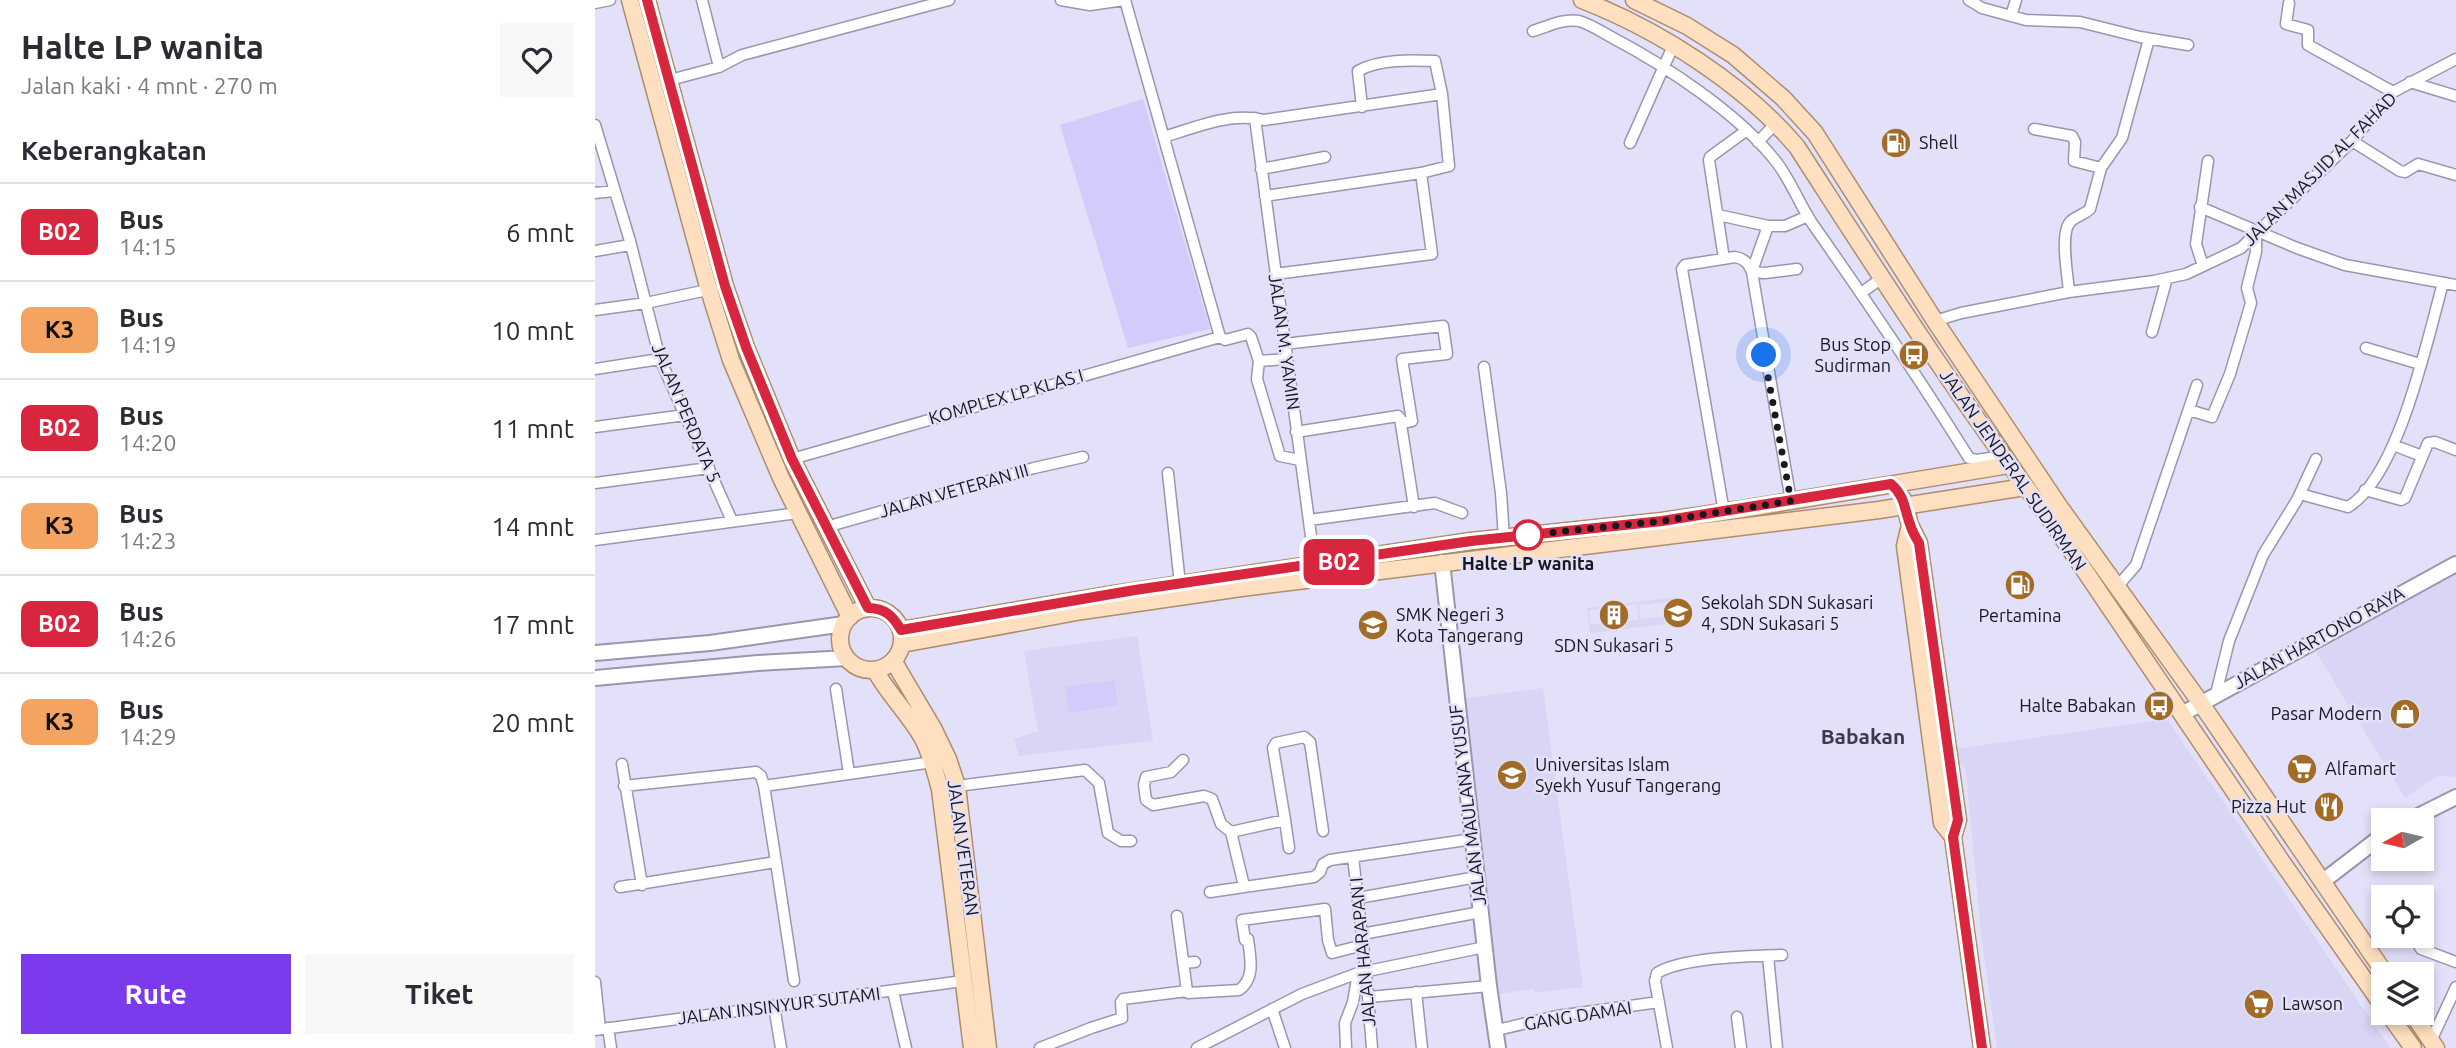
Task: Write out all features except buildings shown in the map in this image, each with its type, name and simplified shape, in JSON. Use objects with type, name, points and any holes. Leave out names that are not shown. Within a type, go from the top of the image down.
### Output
[{"type":"main road","points":[[630,0],[709,290],[731,360],[847,621]]},
{"type":"main road","points":[[647,0],[725,286],[746,347],[792,459],[868,608]]},
{"type":"main road","name":"JALAN JENDERAL SUDIRMAN","points":[[1582,0],[1639,25],[1742,93],[1776,123],[1797,148],[1924,342],[2371,989]]},
{"type":"main road","name":"JALAN JENDERAL SUDIRMAN","points":[[1643,2],[1734,55],[1809,125],[1935,321],[2059,506],[2200,702],[2377,962]]},
{"type":"main road","points":[[665,126],[681,121]]},
{"type":"main road","points":[[902,637],[1180,584],[1504,538],[1724,512],[1973,471],[2006,461]]},
{"type":"main road","points":[[1973,471],[1984,495]]},
{"type":"main road","points":[[1891,484],[1899,491],[1906,506],[1910,526],[1919,543],[1958,820],[1953,837],[1982,1048]]},
{"type":"main road","points":[[902,637],[1442,562],[1906,506],[2025,486]]},
{"type":"main road","points":[[868,608],[882,610],[894,618],[902,637],[894,662],[875,670],[862,669],[847,658],[842,648],[841,635],[847,621],[858,611],[868,608]]},
{"type":"main road","name":"JALAN VETERAN","points":[[894,662],[933,728],[957,786],[963,981],[972,1048]]},
{"type":"main road","name":"JALAN VETERAN","points":[[875,670],[886,690],[922,737],[933,762],[959,870],[988,1048]]},
{"type":"main road","points":[[2397,1025],[2413,1048]]},
{"type":"main road","points":[[2421,1025],[2434,1044]]},
{"type":"street","points":[[595,2],[610,0]]},
{"type":"street","points":[[702,0],[719,67]]},
{"type":"street","points":[[670,80],[719,67],[742,55],[949,0]]},
{"type":"street","points":[[1061,0],[1090,5],[1125,0],[1138,37],[1222,338],[1248,334],[1251,337],[1259,361],[1257,379],[1280,456],[1300,460]]},
{"type":"street","points":[[1969,0],[1982,8],[2026,20],[2080,22],[2149,39],[2188,45]]},
{"type":"street","points":[[2011,16],[2016,0]]},
{"type":"street","points":[[2289,3],[2286,24],[2308,30],[2308,45],[2393,92]]},
{"type":"street","points":[[1598,30],[1608,10]]},
{"type":"street","points":[[1532,31],[1579,21],[1633,48],[1747,130],[1780,167],[1808,216],[1904,356],[1969,458],[2006,461]]},
{"type":"street","points":[[2069,292],[2065,244],[2067,228],[2071,221],[2090,209],[2101,168],[2122,138],[2149,39]]},
{"type":"street","points":[[1630,143],[1673,46]]},
{"type":"street","points":[[1265,196],[1421,173],[1449,166],[1442,94],[1435,61],[1411,60],[1366,66],[1358,71],[1362,107]]},
{"type":"street","name":"JALAN MASJID AL FAHAD","points":[[1935,321],[1961,313],[2069,292],[2186,274],[2241,248],[2353,141],[2393,92],[2456,60]]},
{"type":"street","points":[[2410,82],[2456,96]]},
{"type":"street","points":[[1164,137],[1216,121],[1248,116],[1264,120],[1442,94]]},
{"type":"street","name":"JALAN M. YAMIN","points":[[1255,118],[1315,566]]},
{"type":"street","points":[[1758,142],[1776,123]]},
{"type":"street","name":"JALAN PERDATA 5","points":[[595,125],[631,245],[660,359],[732,521]]},
{"type":"street","points":[[2034,129],[2072,136],[2075,142],[2074,161],[2101,168]]},
{"type":"street","points":[[1724,259],[1710,157],[1747,130]]},
{"type":"street","points":[[2353,141],[2400,172],[2418,164],[2456,175]]},
{"type":"street","points":[[1261,169],[1325,157]]},
{"type":"street","points":[[2203,266],[2196,244],[2208,161]]},
{"type":"street","points":[[1275,274],[1432,254],[1421,173]]},
{"type":"street","points":[[595,193],[614,191]]},
{"type":"street","points":[[2200,206],[2258,234],[2345,265],[2456,285]]},
{"type":"street","points":[[1718,215],[1768,226],[1785,226],[1808,216]]},
{"type":"street","points":[[1752,272],[1768,226]]},
{"type":"street","points":[[2189,410],[2212,416],[2230,374],[2251,303],[2247,288],[2258,234]]},
{"type":"street","points":[[595,251],[631,245]]},
{"type":"street","points":[[1724,512],[1682,269],[1685,265],[1735,257],[1749,264],[1791,501]]},
{"type":"street","points":[[1752,272],[1797,269]]},
{"type":"street","points":[[1861,293],[1882,278]]},
{"type":"street","points":[[2152,332],[2167,278]]},
{"type":"street","points":[[2300,494],[2348,506],[2365,490],[2393,445],[2411,401],[2443,283]]},
{"type":"street","points":[[595,310],[646,303],[725,286]]},
{"type":"street","points":[[1284,344],[1443,326],[1447,354],[1402,359],[1412,421],[1401,423]]},
{"type":"street","name":"KOMPLEX LP KLAS I","points":[[792,459],[1222,338]]},
{"type":"street","points":[[1904,356],[1924,342]]},
{"type":"street","points":[[2366,348],[2420,364]]},
{"type":"street","points":[[595,369],[660,359]]},
{"type":"street","points":[[1259,361],[1286,359]]},
{"type":"street","points":[[1484,367],[1501,493],[1504,538]]},
{"type":"street","points":[[2117,587],[2136,565],[2197,385]]},
{"type":"street","points":[[595,427],[685,415]]},
{"type":"street","points":[[1296,432],[1395,416],[1400,418],[1414,507]]},
{"type":"street","points":[[2365,490],[2401,500],[2405,498],[2428,443],[2456,450]]},
{"type":"street","points":[[2393,445],[2422,456]]},
{"type":"street","name":"JALAN VETERAN III","points":[[825,527],[1021,471],[1083,457]]},
{"type":"street","points":[[2216,694],[2229,640],[2263,555],[2300,494],[2316,459]]},
{"type":"street","points":[[595,483],[709,468]]},
{"type":"street","points":[[1168,473],[1180,584]]},
{"type":"street","points":[[1309,520],[1440,503],[1462,513]]},
{"type":"street","points":[[595,540],[798,513]]},
{"type":"street","name":"JALAN MAULANA YUSUF","points":[[1442,562],[1498,1048]]},
{"type":"street","name":"JALAN HARTONO RAYA","points":[[2182,714],[2456,564]]},
{"type":"street","points":[[595,653],[710,643],[847,621]]},
{"type":"street","points":[[595,678],[847,658]]},
{"type":"street","points":[[837,689],[849,773]]},
{"type":"street","points":[[1289,848],[1273,748],[1278,743],[1307,737],[1310,742],[1324,831]]},
{"type":"street","points":[[1183,760],[1171,772],[1146,777],[1144,780],[1148,803],[1153,805],[1209,796],[1221,824],[1231,832],[1244,886]]},
{"type":"street","points":[[764,786],[933,762]]},
{"type":"street","points":[[622,764],[642,885]]},
{"type":"street","points":[[957,786],[1086,770],[1099,783],[1108,833],[1121,841],[1131,841]]},
{"type":"street","points":[[624,786],[750,772],[761,776],[794,981]]},
{"type":"street","points":[[2434,808],[2456,797]]},
{"type":"street","points":[[1231,832],[1285,820]]},
{"type":"street","points":[[1210,892],[1314,877],[1325,862],[1472,839]]},
{"type":"street","points":[[2322,882],[2371,844]]},
{"type":"street","name":"JALAN HARAPAN I","points":[[1353,857],[1363,946],[1362,972],[1369,997],[1371,1048]]},
{"type":"street","points":[[620,887],[776,862]]},
{"type":"street","points":[[1358,898],[1477,877]]},
{"type":"street","points":[[1040,1048],[1122,1018],[1123,999],[1187,991],[1239,990],[1245,984],[1251,966],[1248,939],[1244,940],[1242,920],[1325,909],[1332,953],[1363,946]]},
{"type":"street","points":[[1362,934],[1481,912]]},
{"type":"street","points":[[1177,916],[1187,991]]},
{"type":"street","points":[[1198,1048],[1214,1045],[1302,994],[1362,972],[1485,947]]},
{"type":"street","points":[[2420,948],[2456,962]]},
{"type":"street","points":[[1667,1048],[1655,976],[1665,969],[1698,962],[1782,955]]},
{"type":"street","points":[[1768,956],[1777,1048]]},
{"type":"street","points":[[1183,963],[1195,962]]},
{"type":"street","points":[[1346,1048],[1345,1023],[1362,972]]},
{"type":"street","name":"JALAN INSINYUR SUTAMI","points":[[601,1029],[963,981]]},
{"type":"street","points":[[595,982],[601,1029],[611,1048]]},
{"type":"street","points":[[1369,997],[1489,986]]},
{"type":"street","points":[[2434,1044],[2456,987]]},
{"type":"street","points":[[893,991],[905,1048]]},
{"type":"street","points":[[1416,992],[1422,1048]]},
{"type":"street","name":"GANG DAMAI","points":[[1497,1030],[1557,1016],[1659,1002]]},
{"type":"street","points":[[774,1006],[781,1048]]},
{"type":"street","points":[[1272,1009],[1285,1048]]},
{"type":"street","points":[[1737,1017],[1741,1048]]},
{"type":"shaded area","points":[[1143,99],[1210,329],[1128,348],[1060,125]]},
{"type":"shaded area","name":"Pasar Modern","points":[[2456,572],[2456,777],[2439,775],[2405,798],[2316,652]]},
{"type":"shaded area","name":"Sekolah SDN Sukasari 4, SDN Sukasari 5","points":[[1679,597],[1682,622],[1590,633],[1587,608]],"holes":[[[1674,601],[1676,615],[1640,619],[1639,605]],[[1637,604],[1639,620],[1591,625],[1589,610]]]},
{"type":"shaded area","points":[[1137,636],[1153,741],[1019,756],[1014,739],[1038,731],[1024,651]]},
{"type":"shaded area","points":[[1115,680],[1117,705],[1069,713],[1066,687]]},
{"type":"shaded area","name":"Universitas Islam Syekh Yusuf Tangerang","points":[[1543,688],[1583,987],[1498,994],[1459,699]]},
{"type":"shaded area","points":[[2167,719],[2371,1020],[2371,1025],[2374,1025],[2390,1048],[1997,1048],[1981,933],[1966,770],[1948,750]]},
{"type":"bus line","name":"B02","points":[[647,0],[725,286],[746,347],[810,498],[868,608],[882,610],[894,618],[901,630],[1135,590],[1315,566],[1471,541],[1662,521],[1891,484],[1899,491],[1906,506],[1910,526],[1919,543],[1958,820],[1953,837],[1982,1048]]},
{"type":"place","name":"Shell","points":[[1896,143]]},
{"type":"place","name":"Bus Stop Sudirman","points":[[1914,355]]},
{"type":"place","name":"Halte LP wanita","points":[[1528,535]]},
{"type":"place","name":"Pertamina","points":[[2020,585]]},
{"type":"place","name":"Sekolah SDN Sukasari 4, SDN Sukasari 5","points":[[1678,613]]},
{"type":"place","name":"SDN Sukasari 5","points":[[1614,615]]},
{"type":"place","name":"SMK Negeri 3 Kota Tangerang","points":[[1373,625]]},
{"type":"place","name":"Halte Babakan","points":[[2159,706]]},
{"type":"place","name":"Pasar Modern","points":[[2405,714]]},
{"type":"place","name":"Alfamart","points":[[2302,769]]},
{"type":"place","name":"Universitas Islam Syekh Yusuf Tangerang","points":[[1512,775]]},
{"type":"place","name":"Pizza Hut","points":[[2329,807]]},
{"type":"place","name":"Lawson","points":[[2259,1004]]},
{"type":"district","name":"Babakan","points":[[1863,737]]},
{"type":"route","points":[[1528,535],[1662,521],[1791,501],[1764,355]]}]
